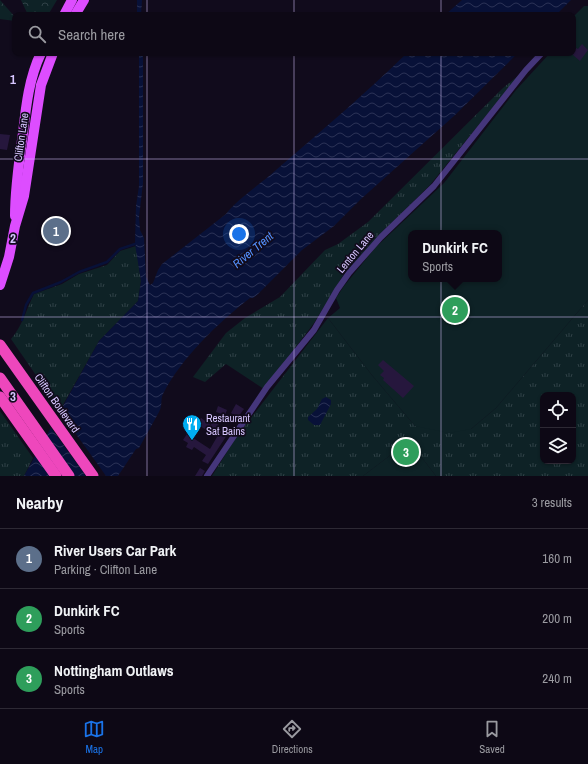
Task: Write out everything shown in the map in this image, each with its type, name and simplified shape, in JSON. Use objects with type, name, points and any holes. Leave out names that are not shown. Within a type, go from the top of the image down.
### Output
[{"type":"highway","name":"Clifton Boulevard","points":[[0,345],[93,476]]},
{"type":"highway","points":[[0,378],[69,476]]},
{"type":"highway","points":[[0,398],[56,476]]},
{"type":"main road","points":[[66,12],[72,0]]},
{"type":"main road","points":[[77,12],[84,0]]},
{"type":"main road","name":"Clifton Lane","points":[[15,226],[16,187],[26,110],[32,79],[40,56]]},
{"type":"main road","name":"Clifton Lane","points":[[0,285],[9,257],[15,226],[24,196],[41,85],[52,56]]},
{"type":"street","name":"Lenton Lane","points":[[207,476],[267,387],[314,330],[337,290],[349,273],[381,237],[434,186],[539,56]]},
{"type":"green space","points":[[0,0],[12,14],[12,21],[0,19]]},
{"type":"green space","points":[[21,0],[57,0],[50,12],[27,12]]},
{"type":"green space","points":[[584,6],[588,6],[588,300],[496,408],[471,429],[449,433],[415,426],[371,374],[328,318],[340,308],[336,298],[344,286],[375,248],[444,183],[516,90],[547,56],[576,56],[576,14]]},
{"type":"green space","points":[[519,75],[430,185],[376,238],[344,274],[314,323],[264,389],[226,364],[205,382],[193,377],[226,333],[245,318],[280,297],[325,250],[338,244],[368,222],[503,88]]},
{"type":"green space","points":[[136,246],[141,281],[138,301],[99,341],[60,410],[11,339],[21,323],[34,294],[62,284],[79,274],[107,265],[120,251]]},
{"type":"green space","points":[[588,300],[588,476],[436,476],[409,441],[363,476],[212,476],[237,436],[328,318],[371,374],[415,426],[471,429],[496,408]]},
{"type":"green space","points":[[0,411],[33,458],[24,476],[0,476]]},
{"type":"green space","points":[[409,441],[436,476],[363,476]]},
{"type":"water","points":[[137,0],[142,0],[141,12],[137,12]]},
{"type":"water","points":[[462,0],[571,0],[559,12],[448,12]]},
{"type":"water","name":"River Trent","points":[[139,56],[143,56],[143,183],[139,217],[140,230],[144,238],[146,277],[150,285],[153,283],[162,264],[226,214],[243,197],[359,98],[404,56],[515,56],[454,116],[361,199],[334,226],[302,250],[257,295],[250,298],[226,318],[190,354],[171,380],[163,394],[159,412],[139,448],[136,449],[118,476],[24,476],[99,341],[138,301],[141,281],[135,244],[136,206],[139,186]]},
{"type":"water","points":[[326,397],[331,400],[331,404],[320,425],[314,425],[308,420],[308,417],[317,409],[322,399]]},
{"type":"pier","points":[[58,409],[106,476],[86,476],[49,425]]},
{"type":"building","points":[[582,44],[588,50],[580,61],[574,56],[576,56],[576,48],[578,49]]},
{"type":"building","points":[[0,134],[10,135],[7,150],[0,149]]},
{"type":"building","points":[[383,360],[414,386],[403,398],[383,380],[384,378],[380,375],[384,371],[378,365]]},
{"type":"building","points":[[236,404],[244,409],[238,417],[231,413]]},
{"type":"building","points":[[218,406],[227,410],[225,415],[216,412]]},
{"type":"building","name":"Restaurant Sat Bains","points":[[201,418],[211,425],[212,421],[219,425],[217,429],[227,435],[208,464],[202,461],[206,455],[194,447],[192,450],[186,447],[188,443],[183,440],[187,434],[210,449],[217,437],[197,424]]},
{"type":"building","points":[[200,468],[205,471],[202,476],[195,476]]},
{"type":"waterway","points":[[22,320],[26,305],[33,293],[61,282],[79,272],[107,262],[120,249],[135,244]]},
{"type":"place","name":"River Users Car Park","points":[[56,231]]},
{"type":"place","name":"Dunkirk FC","points":[[455,310]]},
{"type":"place","name":"Restaurant Sat Bains","points":[[192,441]]},
{"type":"place","name":"Nottingham Outlaws","points":[[406,452]]}]
